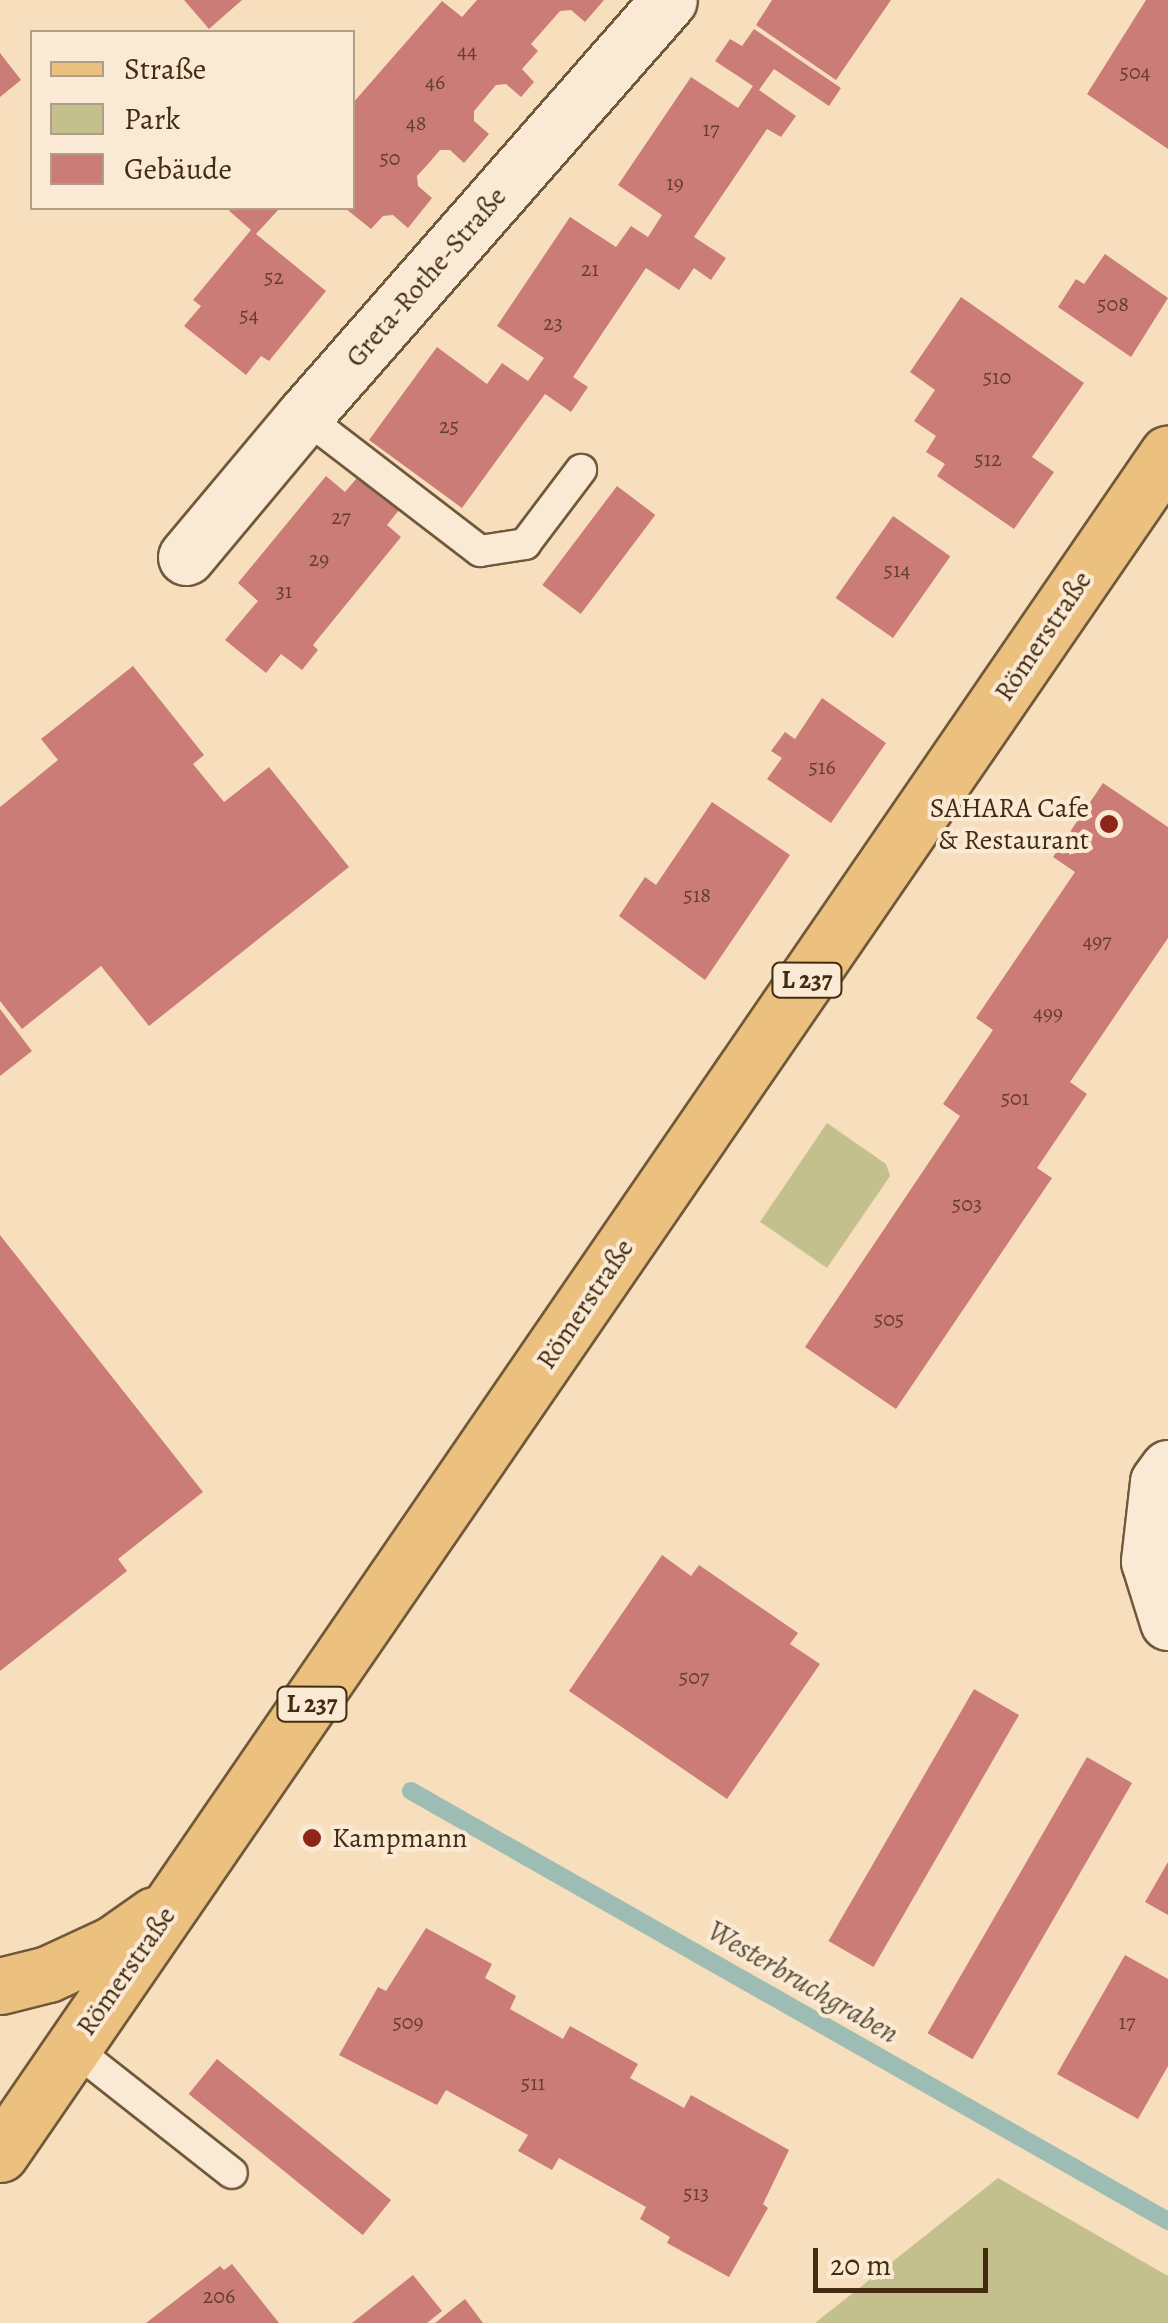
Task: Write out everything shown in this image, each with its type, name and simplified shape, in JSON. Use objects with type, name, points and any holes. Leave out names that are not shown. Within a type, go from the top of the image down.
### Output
[{"type":"main road","name":"Römerstraße","points":[[0,2154],[1168,452]]},
{"type":"main road","points":[[0,1986],[48,1974],[113,1944],[177,1899]]},
{"type":"street","name":"Greta-Rothe-Straße","points":[[186,557],[304,416],[669,0]]},
{"type":"street","points":[[1168,1468],[1158,1482],[1149,1561],[1168,1622]]},
{"type":"lane","points":[[304,416],[480,551],[525,544],[581,470]]},
{"type":"lane","points":[[73,2048],[232,2173]]},
{"type":"green space","points":[[827,1123],[886,1164],[890,1176],[827,1268],[760,1222]]},
{"type":"green space","points":[[998,2178],[1168,2276],[1168,2323],[815,2323]]},
{"type":"building","points":[[184,0],[242,0],[209,29]]},
{"type":"building","points":[[477,0],[604,0],[585,22],[571,10],[560,11],[531,44],[538,51],[522,69],[534,82],[521,97],[506,84],[496,85],[474,111],[474,121],[489,134],[464,163],[450,150],[440,150],[417,176],[418,186],[432,198],[408,228],[393,215],[383,216],[371,229],[347,210],[355,210],[355,101],[442,1],[462,17]]},
{"type":"building","points":[[772,0],[891,0],[836,80],[756,25]]},
{"type":"building","points":[[1146,0],[1168,0],[1168,149],[1087,94]]},
{"type":"building","points":[[754,29],[841,88],[829,106],[774,69],[759,90],[796,116],[781,137],[767,129],[694,237],[726,258],[711,280],[694,268],[679,290],[646,268],[573,377],[588,387],[571,412],[545,394],[462,508],[369,440],[437,347],[487,384],[502,363],[528,381],[544,358],[497,326],[570,217],[616,247],[631,226],[648,237],[662,215],[618,185],[691,77],[738,108],[753,86],[715,61],[730,39],[742,46]]},
{"type":"building","points":[[0,53],[21,80],[0,97]]},
{"type":"building","points":[[228,210],[278,210],[256,234],[326,291],[269,361],[261,356],[246,375],[184,326],[201,306],[193,300],[251,230]]},
{"type":"building","points":[[1105,254],[1168,298],[1131,357],[1058,307],[1076,279],[1084,284]]},
{"type":"building","points":[[961,297],[1084,383],[1032,457],[1054,472],[1014,529],[937,476],[945,464],[926,452],[936,436],[914,421],[935,390],[910,372]]},
{"type":"building","points":[[362,472],[403,505],[387,525],[401,537],[313,645],[318,650],[302,670],[281,654],[266,673],[225,640],[258,601],[238,583],[326,476],[345,492]]},
{"type":"building","points":[[617,486],[655,515],[581,614],[542,585]]},
{"type":"building","points":[[893,516],[950,556],[893,638],[836,598]]},
{"type":"building","points":[[133,666],[204,755],[193,764],[224,802],[269,767],[349,867],[149,1026],[101,966],[22,1029],[0,1001],[0,807],[58,760],[41,739]]},
{"type":"building","points":[[822,698],[886,743],[831,823],[767,779],[782,758],[771,751],[785,732],[795,739]]},
{"type":"building","points":[[1103,783],[1168,827],[1168,938],[1070,1082],[1087,1094],[1037,1168],[1052,1178],[896,1409],[805,1347],[960,1116],[943,1104],[993,1030],[976,1018],[1075,872],[1053,857]]},
{"type":"building","points":[[712,802],[790,855],[705,980],[619,916],[645,877],[656,885]]},
{"type":"building","points":[[0,1009],[32,1051],[0,1076]]},
{"type":"building","points":[[0,1235],[203,1492],[118,1559],[127,1571],[0,1671]]},
{"type":"building","points":[[662,1555],[691,1576],[699,1565],[798,1633],[790,1644],[820,1664],[727,1799],[569,1691]]},
{"type":"building","points":[[974,1689],[1019,1715],[874,1967],[828,1941]]},
{"type":"building","points":[[1087,1757],[1132,1783],[973,2059],[928,2033]]},
{"type":"building","points":[[1168,1862],[1168,1915],[1145,1902]]},
{"type":"building","points":[[426,1928],[492,1964],[485,1978],[516,1996],[510,2009],[563,2039],[570,2026],[638,2064],[630,2078],[684,2108],[691,2095],[789,2150],[763,2204],[768,2208],[729,2277],[667,2243],[670,2237],[640,2219],[646,2207],[559,2158],[552,2170],[518,2151],[528,2135],[446,2090],[437,2105],[339,2055],[378,1987],[386,1991]]},
{"type":"building","points":[[1125,1955],[1168,1979],[1168,2066],[1138,2119],[1057,2074]]},
{"type":"building","points":[[217,2059],[391,2200],[363,2235],[189,2094]]},
{"type":"building","points":[[232,2264],[279,2323],[146,2323],[220,2266],[224,2270]]},
{"type":"building","points":[[413,2275],[442,2311],[427,2323],[352,2323]]},
{"type":"building","points":[[465,2299],[483,2323],[435,2323]]},
{"type":"waterway","name":"Westerbruchgraben","points":[[411,1791],[1168,2221]]},
{"type":"place","name":"SAHARA Cafe & Restaurant","points":[[1109,824]]},
{"type":"place","name":"Kampmann","points":[[312,1838]]}]
